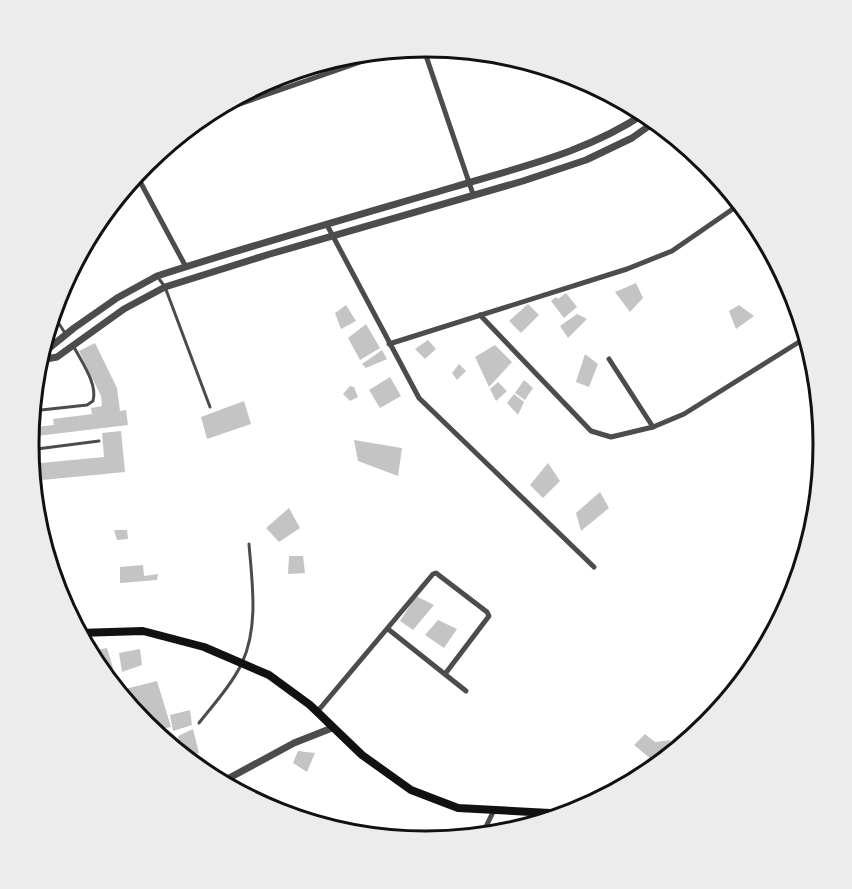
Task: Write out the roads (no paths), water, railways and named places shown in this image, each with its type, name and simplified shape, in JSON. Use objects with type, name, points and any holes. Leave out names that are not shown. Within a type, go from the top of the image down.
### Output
[{"type":"main road","points":[[88,633],[143,631],[204,647],[269,675],[317,712],[362,755],[411,790],[458,808],[544,813]]},
{"type":"street","points":[[426,57],[473,194]]},
{"type":"street","points":[[249,100],[352,65]]},
{"type":"street","points":[[53,342],[117,298],[157,276],[469,182],[516,170],[578,149],[636,119]]},
{"type":"street","points":[[48,359],[57,357],[124,309],[165,287],[523,181],[585,160],[632,138],[648,128]]},
{"type":"street","points":[[141,183],[186,267]]},
{"type":"street","points":[[389,344],[627,269],[672,251],[733,209]]},
{"type":"street","points":[[327,225],[419,398],[594,567]]},
{"type":"street","points":[[480,315],[591,430],[611,437],[653,427],[684,414],[799,342]]},
{"type":"street","points":[[609,360],[653,427]]},
{"type":"street","points":[[317,712],[436,573],[487,612],[489,616],[488,621],[445,674]]},
{"type":"street","points":[[387,629],[466,691]]},
{"type":"street","points":[[229,778],[294,743],[332,728]]},
{"type":"street","points":[[486,826],[494,810]]},
{"type":"lane","points":[[278,90],[281,86]]},
{"type":"lane","points":[[157,276],[165,287],[210,407]]},
{"type":"lane","points":[[59,323],[66,334]]},
{"type":"lane","points":[[41,410],[87,405],[93,401],[94,391],[73,345]]},
{"type":"lane","points":[[39,449],[99,441]]},
{"type":"lane","points":[[199,723],[242,663],[249,644],[254,599],[249,544]]}]
